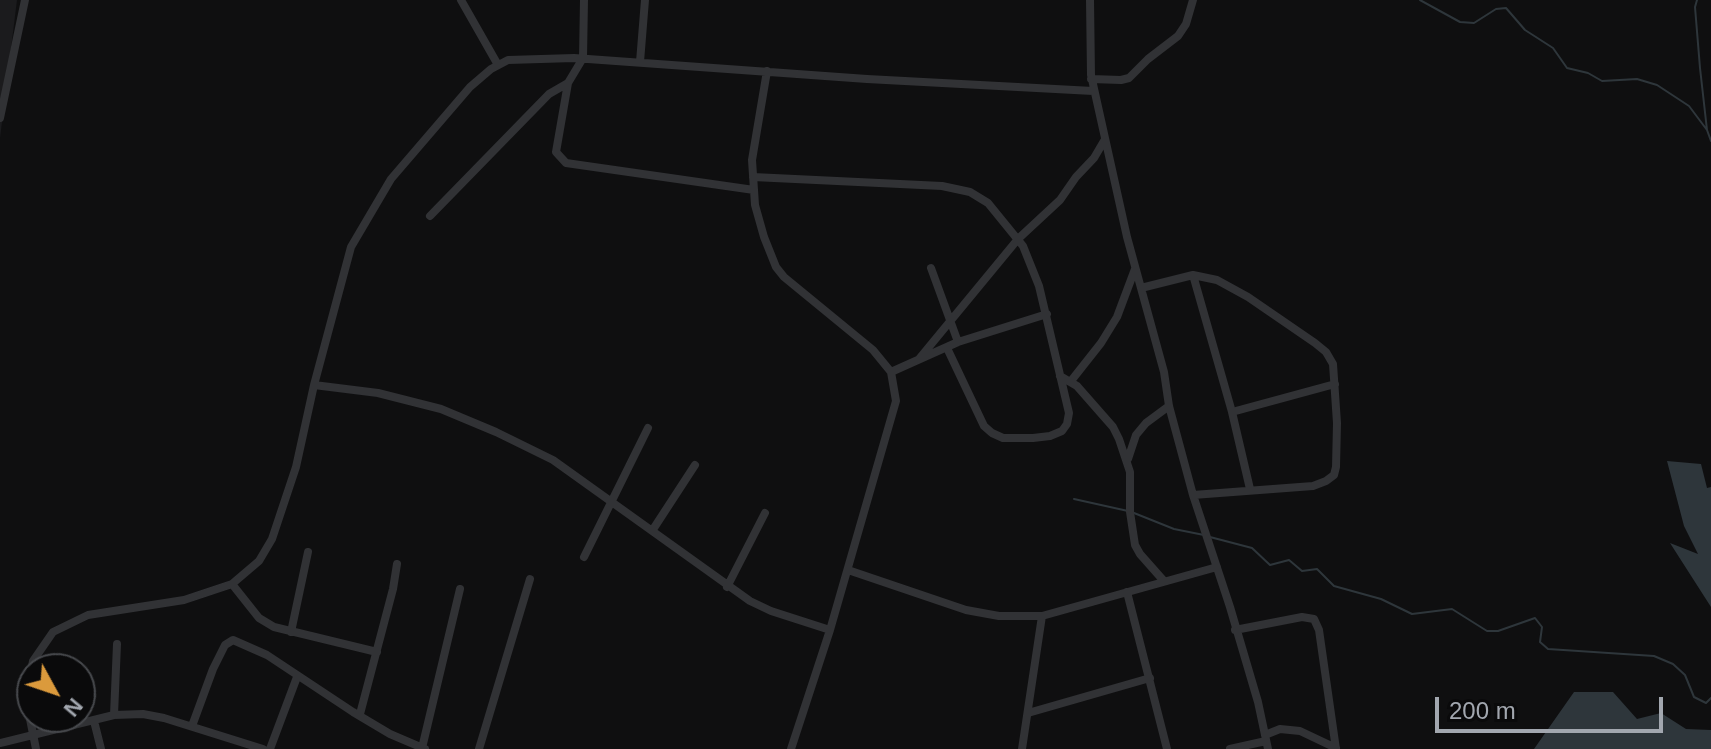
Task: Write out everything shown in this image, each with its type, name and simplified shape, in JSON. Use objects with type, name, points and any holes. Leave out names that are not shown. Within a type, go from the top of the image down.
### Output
[{"type":"street","points":[[0,118],[25,0]]},
{"type":"street","points":[[461,0],[498,65]]},
{"type":"street","points":[[584,0],[583,58],[568,83],[556,152],[566,163],[754,190]]},
{"type":"street","points":[[640,62],[645,0]]},
{"type":"street","points":[[1090,0],[1091,79],[1104,140],[1164,372],[1169,406],[1193,495],[1258,702],[1266,742]]},
{"type":"street","points":[[1091,79],[1129,78],[1178,36],[1186,24],[1193,0]]},
{"type":"street","points":[[36,749],[26,699],[33,661],[53,632],[88,615],[184,600],[232,584],[259,561],[272,539],[296,467],[314,385],[351,247],[391,179],[470,87],[498,65],[508,60],[583,58],[1093,91]]},
{"type":"street","points":[[767,71],[752,160],[755,205],[764,237],[776,267],[796,289],[873,350],[891,372],[896,401],[830,630],[791,749]]},
{"type":"street","points":[[430,216],[549,94],[568,83]]},
{"type":"street","points":[[919,359],[1018,239],[1060,200],[1094,158],[1104,140]]},
{"type":"street","points":[[753,177],[942,186],[970,192],[999,214],[1018,239],[1039,286],[1069,413],[1067,424],[1062,431],[1050,436],[1033,438],[1003,438],[984,426],[947,348]]},
{"type":"street","points":[[931,268],[958,342]]},
{"type":"street","points":[[1071,381],[1117,317],[1135,269]]},
{"type":"street","points":[[1141,288],[1193,275],[1208,276],[1232,287],[1315,343],[1326,352],[1333,364],[1337,450],[1334,475],[1313,486],[1193,495]]},
{"type":"street","points":[[1193,275],[1232,412],[1250,489]]},
{"type":"street","points":[[891,372],[958,342],[1047,314]]},
{"type":"street","points":[[1060,376],[1071,381],[1113,427],[1127,459],[1135,545],[1163,580]]},
{"type":"street","points":[[1232,412],[1335,384]]},
{"type":"street","points":[[314,385],[378,393],[441,409],[553,460],[727,587],[771,611],[830,630]]},
{"type":"street","points":[[1127,459],[1136,435],[1146,423],[1169,406]]},
{"type":"street","points":[[584,557],[648,428]]},
{"type":"street","points":[[652,531],[695,465]]},
{"type":"street","points":[[727,587],[765,513]]},
{"type":"street","points":[[291,632],[308,552]]},
{"type":"street","points":[[360,714],[397,564]]},
{"type":"street","points":[[848,570],[966,610],[999,616],[1042,616],[1217,567]]},
{"type":"street","points":[[479,749],[530,579]]},
{"type":"street","points":[[232,584],[259,618],[274,627],[377,652]]},
{"type":"street","points":[[192,726],[213,669],[228,642],[240,641],[390,734],[423,748],[460,589]]},
{"type":"street","points":[[1127,592],[1167,749]]},
{"type":"street","points":[[1022,749],[1042,616]]},
{"type":"street","points":[[1235,630],[1302,617],[1314,619],[1324,657],[1336,749]]},
{"type":"street","points":[[114,715],[117,644]]},
{"type":"street","points":[[270,749],[297,677]]},
{"type":"street","points":[[1028,713],[1150,678]]},
{"type":"street","points":[[96,720],[114,715],[143,714],[263,749]]},
{"type":"street","points":[[96,729],[101,749]]},
{"type":"street","points":[[1230,749],[1266,742],[1280,729],[1300,731],[1336,749]]},
{"type":"street","points":[[0,743],[48,733]]},
{"type":"shaded area","points":[[0,0],[17,0],[0,138]]},
{"type":"shaded area","points":[[1667,461],[1701,464],[1707,488],[1711,487],[1711,607],[1670,543],[1698,554],[1684,526]]},
{"type":"shaded area","points":[[1574,692],[1613,692],[1637,719],[1661,713],[1686,729],[1711,730],[1711,749],[1534,749]]},
{"type":"waterway","points":[[1420,0],[1460,22],[1474,23],[1496,9],[1506,8],[1525,30],[1553,48],[1567,68],[1588,73],[1602,81],[1637,79],[1657,85],[1689,106],[1707,130]]},
{"type":"waterway","points":[[1697,0],[1700,68],[1711,141]]},
{"type":"waterway","points":[[1074,499],[1128,511]]},
{"type":"waterway","points":[[1134,513],[1174,529],[1204,535]]},
{"type":"waterway","points":[[1210,537],[1252,548],[1270,565],[1289,560],[1302,571],[1317,569],[1334,586],[1381,599],[1412,614],[1452,609],[1487,631],[1498,631],[1535,618],[1542,627],[1540,642],[1548,649],[1654,656],[1673,664],[1685,675],[1694,697],[1706,703],[1711,698]]}]
